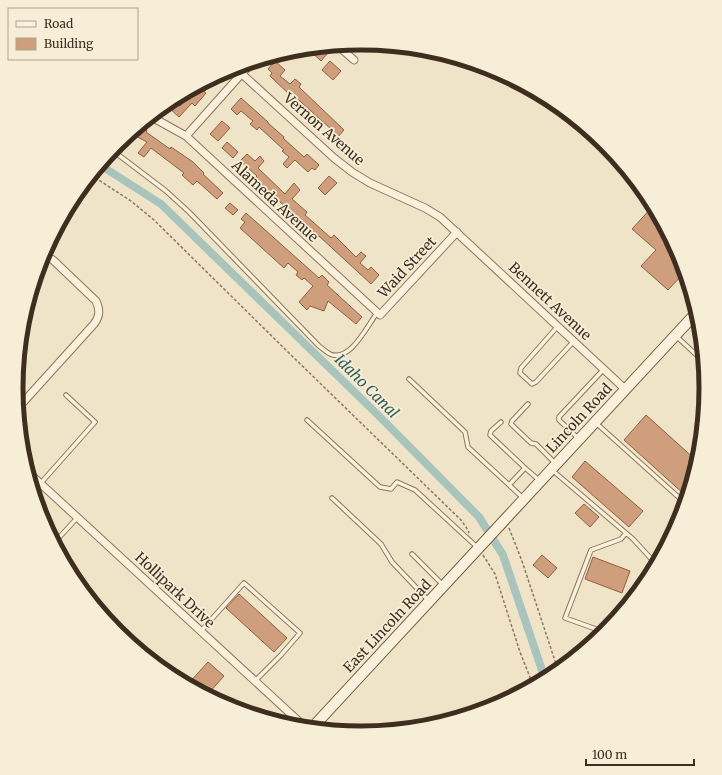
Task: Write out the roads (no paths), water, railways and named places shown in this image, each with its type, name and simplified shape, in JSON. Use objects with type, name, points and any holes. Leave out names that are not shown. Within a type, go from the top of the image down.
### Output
[{"type":"main road","name":"Lincoln Road","points":[[480,546],[692,318]]},
{"type":"main road","name":"East Lincoln Road","points":[[317,723],[480,546]]},
{"type":"street","points":[[343,50],[354,60]]},
{"type":"street","points":[[186,136],[246,69]]},
{"type":"street","name":"Vernon Avenue","points":[[242,74],[334,158],[352,172],[370,183],[426,208],[440,217],[457,232]]},
{"type":"street","name":"Alameda Avenue","points":[[155,119],[186,136],[377,313]]},
{"type":"street","name":"Waid Street","points":[[377,313],[380,316],[457,232]]},
{"type":"street","name":"Bennett Avenue","points":[[457,232],[625,389]]},
{"type":"street","points":[[24,402],[94,324],[100,313],[96,301],[49,258]]},
{"type":"street","name":"Hollipark Drive","points":[[37,481],[297,719]]},
{"type":"lane","points":[[117,154],[166,190],[319,346],[330,354],[340,355],[346,353],[354,346],[377,313]]},
{"type":"lane","points":[[558,326],[521,368],[520,373],[532,384],[536,382],[574,341]]},
{"type":"lane","points":[[675,336],[697,357]]},
{"type":"lane","points":[[579,439],[559,420],[559,416],[604,369]]},
{"type":"lane","points":[[410,379],[465,432],[468,447],[524,499]]},
{"type":"lane","points":[[40,484],[95,422],[66,395]]},
{"type":"lane","points":[[528,404],[511,424],[531,443],[536,444],[554,466],[626,533],[652,560]]},
{"type":"lane","points":[[307,420],[380,487],[391,489],[397,482],[415,490],[467,538],[480,546]]},
{"type":"lane","points":[[501,422],[491,431],[490,435],[540,481]]},
{"type":"lane","points":[[595,422],[680,498]]},
{"type":"lane","points":[[509,485],[525,468]]},
{"type":"lane","points":[[332,498],[380,544],[392,562],[428,601]]},
{"type":"lane","points":[[58,538],[77,518]]},
{"type":"lane","points":[[596,629],[565,618],[591,550],[621,539],[626,533]]},
{"type":"lane","points":[[412,554],[443,585]]},
{"type":"lane","points":[[201,631],[244,583],[300,633],[255,681]]},
{"type":"waterway","name":"Idaho Canal","points":[[105,168],[161,204],[378,415],[479,517],[503,555],[543,673]]}]
